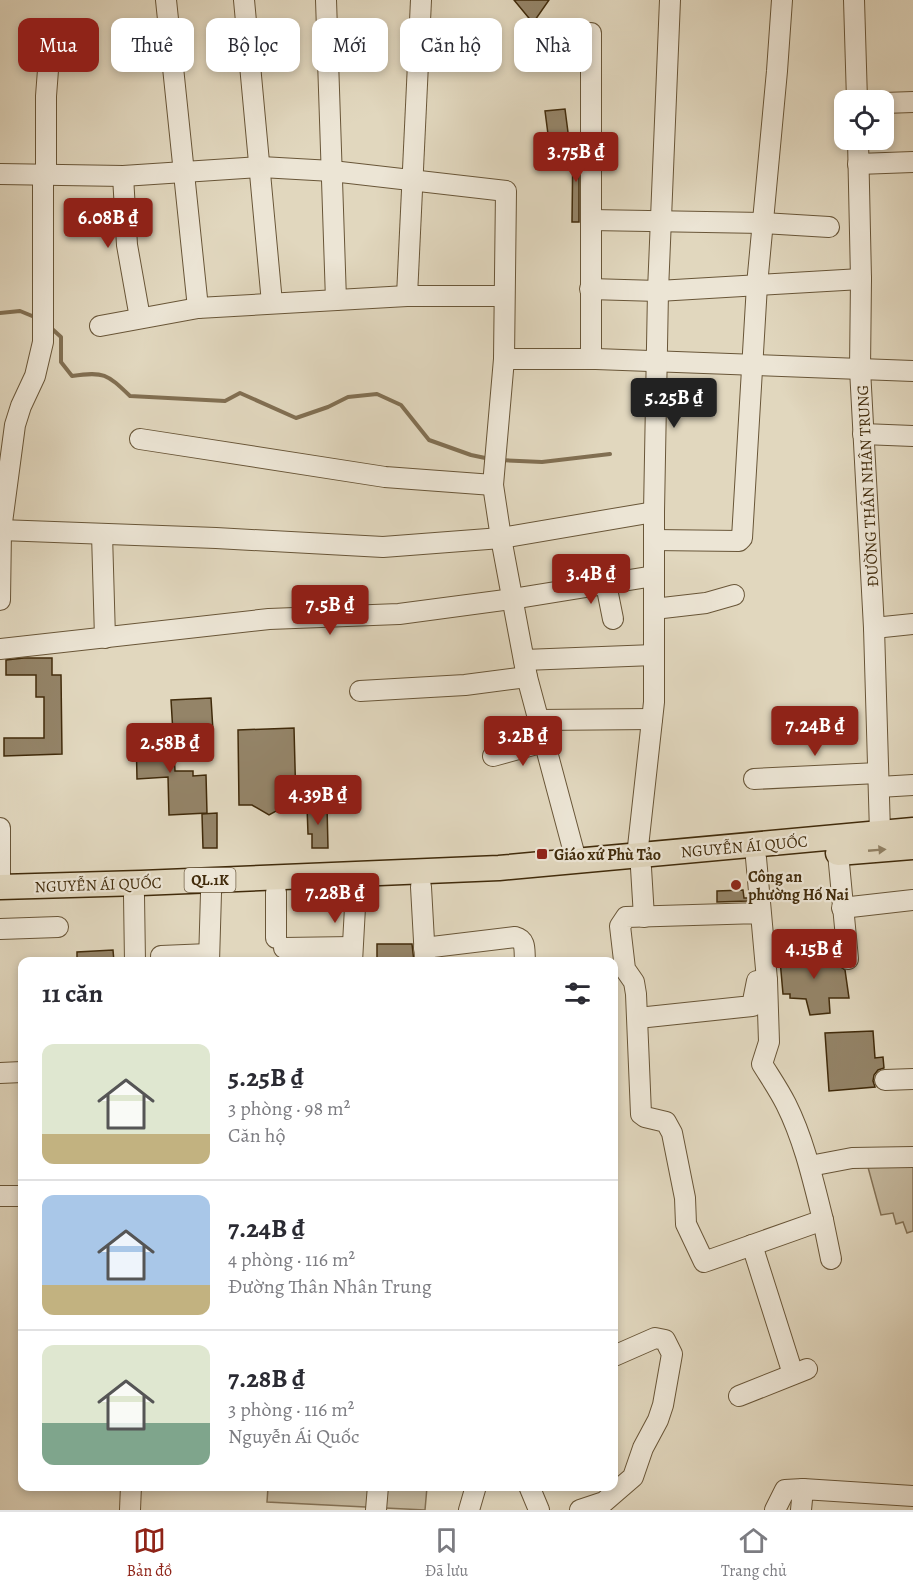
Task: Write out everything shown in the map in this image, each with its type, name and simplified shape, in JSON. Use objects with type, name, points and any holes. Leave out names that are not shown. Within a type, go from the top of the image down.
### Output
[{"type":"main road","name":"NGUYỄN ÁI QUỐC","points":[[0,886],[414,882],[639,862],[880,832],[913,830]]},
{"type":"main road","name":"NGUYỄN ÁI QUỐC","points":[[0,900],[356,889],[576,860],[639,862],[756,858],[913,847]]},
{"type":"street","points":[[166,0],[198,308]]},
{"type":"street","points":[[244,0],[272,303]]},
{"type":"street","points":[[326,0],[336,300]]},
{"type":"street","points":[[407,296],[421,0]]},
{"type":"street","points":[[644,917],[639,862],[652,719],[658,291],[670,0]]},
{"type":"street","points":[[654,540],[741,539],[757,285],[782,0]]},
{"type":"street","points":[[854,0],[856,90]]},
{"type":"street","points":[[0,600],[1,530],[15,425],[35,376],[43,342],[48,72]]},
{"type":"street","points":[[591,72],[591,359]]},
{"type":"street","points":[[894,103],[913,102]]},
{"type":"street","name":"ĐƯỜNG THÂN NHÂN TRUNG","points":[[858,150],[861,279],[860,369],[874,628],[880,832]]},
{"type":"street","points":[[858,164],[913,162]]},
{"type":"street","points":[[0,174],[123,176],[261,167],[332,171],[506,191],[504,360],[494,468],[501,538],[525,668],[576,860]]},
{"type":"street","points":[[123,176],[127,244],[140,318]]},
{"type":"street","points":[[591,220],[662,220],[829,227]]},
{"type":"street","points":[[590,290],[658,291],[861,279]]},
{"type":"street","points":[[100,326],[198,308],[407,296],[504,296]]},
{"type":"street","points":[[504,360],[591,359],[913,371]]},
{"type":"street","points":[[863,434],[913,436]]},
{"type":"street","points":[[140,438],[257,459],[385,477],[494,468]]},
{"type":"street","points":[[1,530],[383,547],[501,538],[654,512]]},
{"type":"street","points":[[102,534],[105,638]]},
{"type":"street","points":[[0,649],[269,619],[399,614],[512,599],[654,576]]},
{"type":"street","points":[[606,584],[613,619]]},
{"type":"street","points":[[654,609],[706,603],[734,595]]},
{"type":"street","points":[[874,628],[913,624]]},
{"type":"street","points":[[360,691],[465,685],[525,668],[654,655]]},
{"type":"street","points":[[538,720],[652,719]]},
{"type":"street","points":[[493,756],[544,742]]},
{"type":"street","points":[[754,779],[878,780],[913,785]]},
{"type":"street","points":[[0,828],[0,886]]},
{"type":"street","points":[[838,853],[848,958]]},
{"type":"street","points":[[756,858],[767,980],[769,1042],[762,1064],[786,1104],[810,1166],[831,1259]]},
{"type":"street","points":[[414,882],[425,955],[515,937],[524,941],[525,957]]},
{"type":"street","points":[[276,892],[280,943],[352,954],[356,889]]},
{"type":"street","points":[[209,957],[212,893]]},
{"type":"street","points":[[134,896],[135,957]]},
{"type":"street","points":[[842,908],[913,900]]},
{"type":"street","points":[[760,913],[626,918],[620,926],[625,969],[634,982],[638,1018],[641,1114],[645,1118],[666,1122],[672,1133],[685,1198],[686,1224],[704,1262],[823,1220]]},
{"type":"street","points":[[0,928],[58,927]]},
{"type":"street","points":[[161,956],[185,957]]},
{"type":"street","points":[[638,1018],[752,1006],[757,981],[767,980]]},
{"type":"street","points":[[0,1073],[18,1072]]},
{"type":"street","points":[[885,1080],[913,1079]]},
{"type":"street","points":[[810,1166],[863,1157],[913,1157]]},
{"type":"street","points":[[0,1196],[18,1196]]},
{"type":"street","points":[[739,1396],[800,1371],[752,1245]]},
{"type":"street","points":[[618,1354],[655,1338],[665,1340],[672,1354],[658,1420],[643,1448],[633,1478],[618,1490]]},
{"type":"street","points":[[775,1510],[785,1490],[803,1489],[913,1496]]},
{"type":"street","points":[[801,1510],[803,1489]]},
{"type":"street","points":[[130,1510],[131,1491]]},
{"type":"street","points":[[376,1510],[378,1491]]},
{"type":"street","points":[[469,1510],[475,1491]]},
{"type":"street","points":[[531,1491],[539,1510]]},
{"type":"street","points":[[580,1510],[604,1502],[617,1491]]},
{"type":"shaded area","points":[[866,1160],[913,1160],[913,1231],[907,1233],[903,1222],[896,1224],[893,1213],[881,1215]]},
{"type":"shaded area","points":[[268,1491],[427,1491],[425,1510],[267,1502]]},
{"type":"building","points":[[514,0],[549,0],[536,18],[529,18]]},
{"type":"building","points":[[565,109],[569,140],[549,142],[545,111]]},
{"type":"building","points":[[573,141],[579,141],[579,222],[572,222]]},
{"type":"building","points":[[52,658],[52,675],[61,675],[62,754],[4,756],[4,738],[44,738],[44,697],[36,697],[36,675],[6,675],[6,660]]},
{"type":"building","points":[[211,698],[213,731],[173,733],[171,700]]},
{"type":"building","points":[[294,728],[296,804],[289,804],[269,815],[252,805],[239,805],[238,730]]},
{"type":"building","points":[[136,732],[173,733],[175,771],[193,771],[193,776],[206,775],[207,813],[169,815],[168,777],[137,779]]},
{"type":"building","points":[[327,805],[328,848],[312,848],[312,834],[308,834],[307,806]]},
{"type":"building","points":[[217,813],[217,848],[203,848],[202,814]]},
{"type":"building","points":[[743,890],[744,898],[748,898],[748,901],[717,902],[717,891]]},
{"type":"building","points":[[377,944],[412,944],[413,957],[377,957]]},
{"type":"building","points":[[113,950],[114,957],[77,957],[77,952]]},
{"type":"building","points":[[835,952],[838,965],[845,970],[849,998],[829,998],[830,1013],[810,1015],[806,999],[790,998],[790,994],[783,994],[780,960],[788,959],[787,956]]},
{"type":"building","points":[[873,1031],[875,1058],[883,1057],[884,1068],[878,1070],[874,1075],[875,1087],[829,1091],[825,1033]]},
{"type":"waterway","points":[[0,313],[20,311],[37,318]]},
{"type":"waterway","points":[[50,327],[61,337],[61,362],[72,376],[91,374],[104,376],[130,396],[225,401],[240,393],[296,418],[348,397],[377,394],[401,405],[429,440],[471,455],[490,459]]},
{"type":"waterway","points":[[500,460],[542,462],[610,454]]},
{"type":"place","name":"Giáo xứ Phù Tảo","points":[[542,854]]},
{"type":"place","name":"Công an phường Hố Nai","points":[[736,885]]}]
